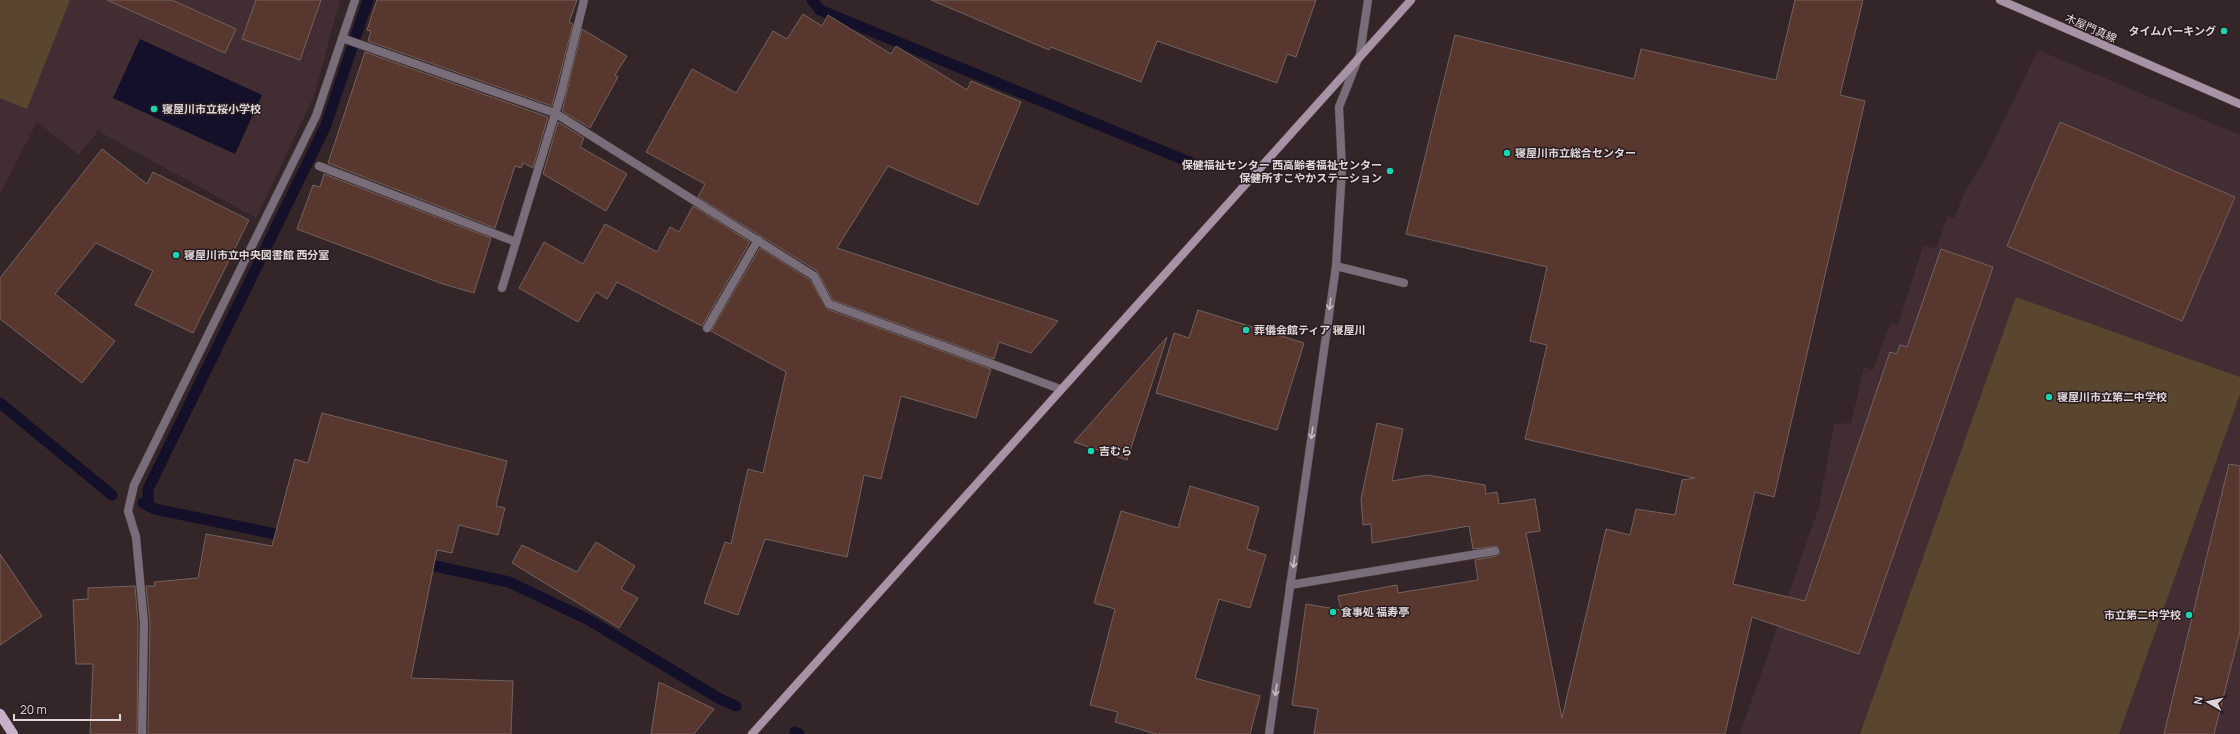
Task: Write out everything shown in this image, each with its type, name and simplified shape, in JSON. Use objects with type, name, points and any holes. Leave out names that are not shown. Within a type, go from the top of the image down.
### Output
[{"type":"main road","points":[[0,714],[12,734]]},
{"type":"street","points":[[142,734],[144,623],[136,536],[128,511],[134,485],[316,116],[355,0]]},
{"type":"street","points":[[502,288],[554,113],[584,0]]},
{"type":"street","points":[[1270,734],[1336,266],[1342,169],[1339,107],[1360,54],[1368,0]]},
{"type":"street","points":[[752,734],[1360,54],[1411,0]]},
{"type":"street","name":"木屋門真線","points":[[2000,0],[2240,104]]},
{"type":"street","points":[[342,38],[554,113],[814,276],[829,304],[1060,389]]},
{"type":"street","points":[[319,166],[516,242]]},
{"type":"street","points":[[707,328],[758,240]]},
{"type":"street","points":[[1336,266],[1404,283]]},
{"type":"street","points":[[1290,585],[1495,551]]},
{"type":"shaded area","name":"寝屋川市立桜小学校","points":[[0,0],[340,0],[314,96],[256,218],[98,131],[79,155],[37,122],[0,194]]},
{"type":"shaded area","points":[[0,0],[70,0],[27,109],[0,98]]},
{"type":"shaded area","points":[[140,39],[262,95],[235,154],[113,98]]},
{"type":"shaded area","name":"寝屋川市立第二中学校","points":[[2038,50],[2240,135],[2240,734],[1740,734],[1819,507],[1834,424],[1851,423],[1864,367],[1873,370],[1890,324],[1898,325],[1923,246],[1936,248],[1948,216],[1954,218],[1965,192],[1986,157]]},
{"type":"shaded area","points":[[2016,297],[2240,377],[2240,394],[2119,734],[1860,734]]},
{"type":"building","points":[[107,0],[172,0],[236,29],[225,53]]},
{"type":"building","points":[[256,0],[321,0],[300,60],[242,39]]},
{"type":"building","points":[[377,0],[577,0],[569,22],[573,24],[552,106],[368,41],[371,31],[367,30]]},
{"type":"building","points":[[931,0],[1316,0],[1296,57],[1287,54],[1277,83],[1157,41],[1141,82],[1051,47],[1049,50]]},
{"type":"building","points":[[1795,0],[1863,0],[1840,95],[1865,101],[1774,497],[1755,492],[1733,584],[1805,601],[1890,352],[1897,354],[1900,345],[1907,347],[1941,249],[1993,267],[1859,654],[1752,617],[1725,734],[1314,734],[1318,709],[1292,705],[1306,604],[1341,610],[1338,596],[1397,585],[1398,593],[1478,580],[1475,560],[1496,556],[1500,553],[1497,546],[1473,549],[1469,526],[1372,543],[1371,524],[1363,525],[1361,499],[1377,423],[1403,429],[1392,481],[1427,475],[1485,485],[1486,494],[1497,492],[1499,504],[1535,499],[1540,531],[1526,533],[1562,718],[1606,529],[1630,535],[1636,509],[1675,515],[1682,480],[1695,478],[1525,439],[1547,345],[1530,341],[1547,267],[1406,234],[1455,35],[1634,79],[1641,49],[1776,80]]},
{"type":"building","points":[[803,14],[822,26],[828,15],[891,54],[896,46],[967,90],[971,81],[1021,102],[978,205],[888,166],[837,248],[1058,321],[1031,353],[999,342],[994,359],[833,300],[817,271],[698,197],[705,184],[646,152],[692,69],[736,93],[773,31],[787,39]]},
{"type":"building","points":[[582,29],[627,56],[615,75],[618,77],[590,128],[562,111]]},
{"type":"building","points":[[365,52],[548,117],[533,168],[523,163],[521,168],[515,166],[495,228],[328,163]]},
{"type":"building","points":[[558,122],[584,138],[580,147],[627,174],[606,211],[543,174]]},
{"type":"building","points":[[2060,122],[2235,197],[2182,321],[2007,246]]},
{"type":"building","points":[[102,149],[147,184],[153,172],[249,220],[193,333],[135,305],[153,271],[96,243],[55,294],[115,341],[82,383],[0,319],[0,278]]},
{"type":"building","points":[[324,174],[491,238],[474,293],[443,284],[297,229],[313,185],[320,187]]},
{"type":"building","points":[[693,206],[750,242],[702,326],[617,282],[607,299],[596,292],[578,322],[519,288],[544,242],[583,264],[605,224],[657,252],[670,227],[679,232]]},
{"type":"building","points":[[760,248],[810,280],[827,309],[991,369],[976,418],[901,396],[881,479],[864,475],[847,557],[765,539],[738,615],[704,603],[725,542],[731,544],[748,469],[763,473],[786,372],[711,331]]},
{"type":"building","points":[[1198,310],[1304,343],[1277,430],[1156,393],[1174,333],[1189,338]]},
{"type":"building","points":[[1167,337],[1127,460],[1074,442]]},
{"type":"building","points":[[322,413],[507,461],[496,506],[505,508],[498,535],[459,525],[452,553],[437,550],[411,678],[513,681],[511,734],[148,734],[150,623],[146,586],[155,586],[154,582],[198,578],[206,534],[272,546],[295,459],[308,463]]},
{"type":"building","points":[[2229,464],[2240,466],[2240,631],[2214,734],[2164,734]]},
{"type":"building","points":[[1190,486],[1259,507],[1247,549],[1266,555],[1250,608],[1219,599],[1195,678],[1260,696],[1250,734],[1156,734],[1115,722],[1118,712],[1090,705],[1115,609],[1094,603],[1121,511],[1178,528]]},
{"type":"building","points":[[596,542],[635,566],[621,589],[638,598],[619,628],[512,563],[522,545],[577,572]]},
{"type":"building","points":[[0,554],[42,616],[0,645]]},
{"type":"building","points":[[135,586],[138,623],[137,734],[90,734],[93,664],[76,664],[73,600],[88,599],[88,588]]},
{"type":"building","points":[[659,682],[714,709],[694,734],[651,734]]},
{"type":"waterway","points":[[148,504],[148,489],[326,125],[368,0]]},
{"type":"waterway","points":[[812,0],[820,10],[1199,166]]},
{"type":"waterway","points":[[0,403],[112,495]]},
{"type":"waterway","points":[[143,503],[155,509],[290,537]]},
{"type":"waterway","points":[[421,563],[509,582],[589,620],[720,699],[736,706]]},
{"type":"waterway","points":[[795,732],[799,734]]},
{"type":"place","name":"タイムパーキング","points":[[2224,31]]},
{"type":"place","name":"寝屋川市立桜小学校","points":[[154,109]]},
{"type":"place","name":"寝屋川市立総合センター","points":[[1507,153]]},
{"type":"place","name":"保健福祉センター 西高齢者福祉センター 保健所すこやかステーション","points":[[1390,171]]},
{"type":"place","name":"寝屋川市立中央図書館 西分室","points":[[176,255]]},
{"type":"place","name":"葬儀会館ティア 寝屋川","points":[[1246,330]]},
{"type":"place","name":"寝屋川市立第二中学校","points":[[2049,397]]},
{"type":"place","name":"吉むら","points":[[1091,451]]},
{"type":"place","name":"食事処 福寿亭","points":[[1333,612]]},
{"type":"place","name":"市立第二中学校","points":[[2189,615]]}]
